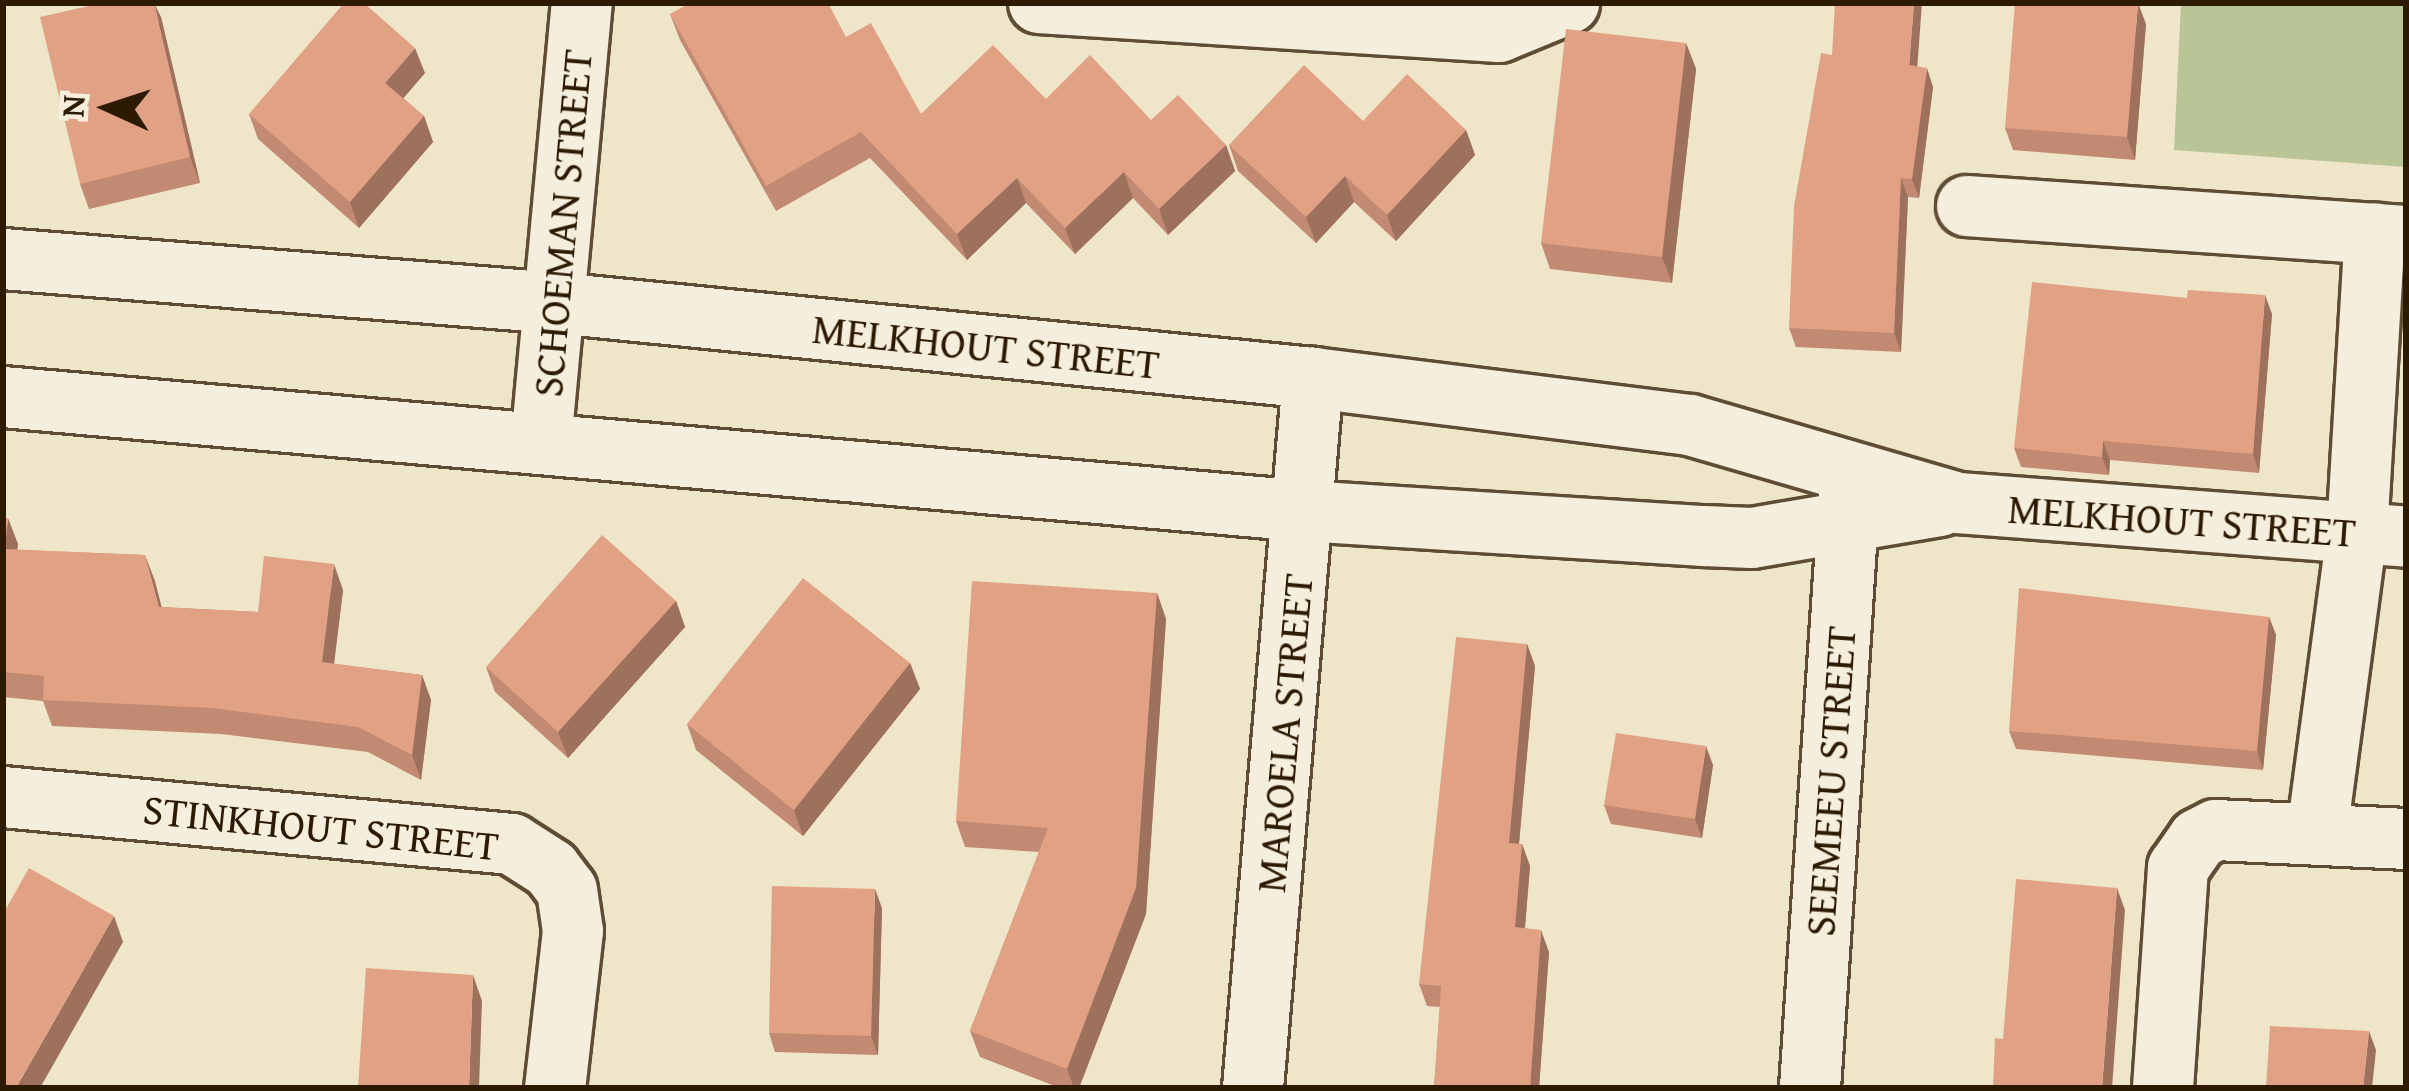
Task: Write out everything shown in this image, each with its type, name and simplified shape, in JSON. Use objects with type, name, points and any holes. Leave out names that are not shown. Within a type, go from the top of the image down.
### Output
[{"type":"street","name":"SCHOEMAN STREET","points":[[541,443],[582,3]]},
{"type":"street","points":[[1040,3],[1499,32],[1569,3]]},
{"type":"street","points":[[1967,206],[2390,235],[2382,535],[2317,832]]},
{"type":"street","name":"MELKHOUT STREET","points":[[3,259],[556,303],[1312,379],[1690,425],[1769,442],[1849,498]]},
{"type":"street","name":"MAROELA STREET","points":[[1253,1088],[1312,379]]},
{"type":"street","name":"MELKHOUT STREET","points":[[3,397],[1304,511],[1752,538],[1849,498],[2382,535]]},
{"type":"street","name":"SEEMEEU STREET","points":[[1810,1088],[1849,498]]},
{"type":"street","name":"STINKHOUT STREET","points":[[3,796],[512,844],[551,868],[567,890],[573,932],[555,1088]]},
{"type":"street","points":[[2163,1088],[2178,868],[2187,853],[2216,830],[2406,839]]},
{"type":"green space","points":[[2181,3],[2406,3],[2406,167],[2174,150]]},
{"type":"building","points":[[102,3],[154,3],[190,157],[80,184],[40,17]]},
{"type":"building","points":[[344,3],[364,3],[415,48],[385,83],[424,116],[350,202],[249,114]]},
{"type":"building","points":[[690,3],[828,3],[846,37],[871,23],[921,114],[993,45],[1046,99],[1090,55],[1151,120],[1178,95],[1226,145],[1159,209],[1124,172],[1065,228],[1017,178],[957,234],[861,132],[766,186],[670,14]]},
{"type":"building","points":[[1835,3],[1914,3],[1909,65],[1927,68],[1912,179],[1901,178],[1894,333],[1789,328],[1794,206],[1821,53],[1832,55]]},
{"type":"building","points":[[2015,3],[2138,3],[2127,137],[2005,128]]},
{"type":"building","points":[[1566,29],[1686,43],[1662,257],[1541,243]]},
{"type":"building","points":[[1304,65],[1363,121],[1407,74],[1466,130],[1387,215],[1345,176],[1306,217],[1229,145]]},
{"type":"building","points":[[2032,282],[2187,298],[2188,290],[2265,295],[2253,454],[2103,441],[2102,457],[2014,448]]},
{"type":"building","points":[[3,518],[8,518],[5,549],[145,555],[159,607],[258,612],[264,556],[334,564],[322,662],[422,675],[412,755],[358,727],[212,708],[43,700],[44,676],[3,672]]},
{"type":"building","points":[[602,535],[676,601],[558,732],[486,667]]},
{"type":"building","points":[[803,578],[910,663],[794,810],[687,724]]},
{"type":"building","points":[[972,581],[1157,593],[1136,888],[1067,1069],[970,1031],[1048,828],[956,821]]},
{"type":"building","points":[[2019,588],[2269,617],[2257,751],[2009,731]]},
{"type":"building","points":[[1456,637],[1527,644],[1509,843],[1522,844],[1515,927],[1541,930],[1530,1088],[1434,1088],[1441,986],[1419,984]]},
{"type":"building","points":[[1616,733],[1706,746],[1695,819],[1604,805]]},
{"type":"building","points":[[29,868],[114,916],[16,1088],[6,1088],[3,914]]},
{"type":"building","points":[[2016,879],[2117,888],[2102,1088],[1993,1088],[1995,1038],[2003,1039]]},
{"type":"building","points":[[772,886],[875,889],[871,1036],[769,1033]]},
{"type":"building","points":[[366,968],[473,975],[469,1088],[358,1088]]},
{"type":"building","points":[[2270,1026],[2369,1031],[2363,1088],[2266,1088]]}]
